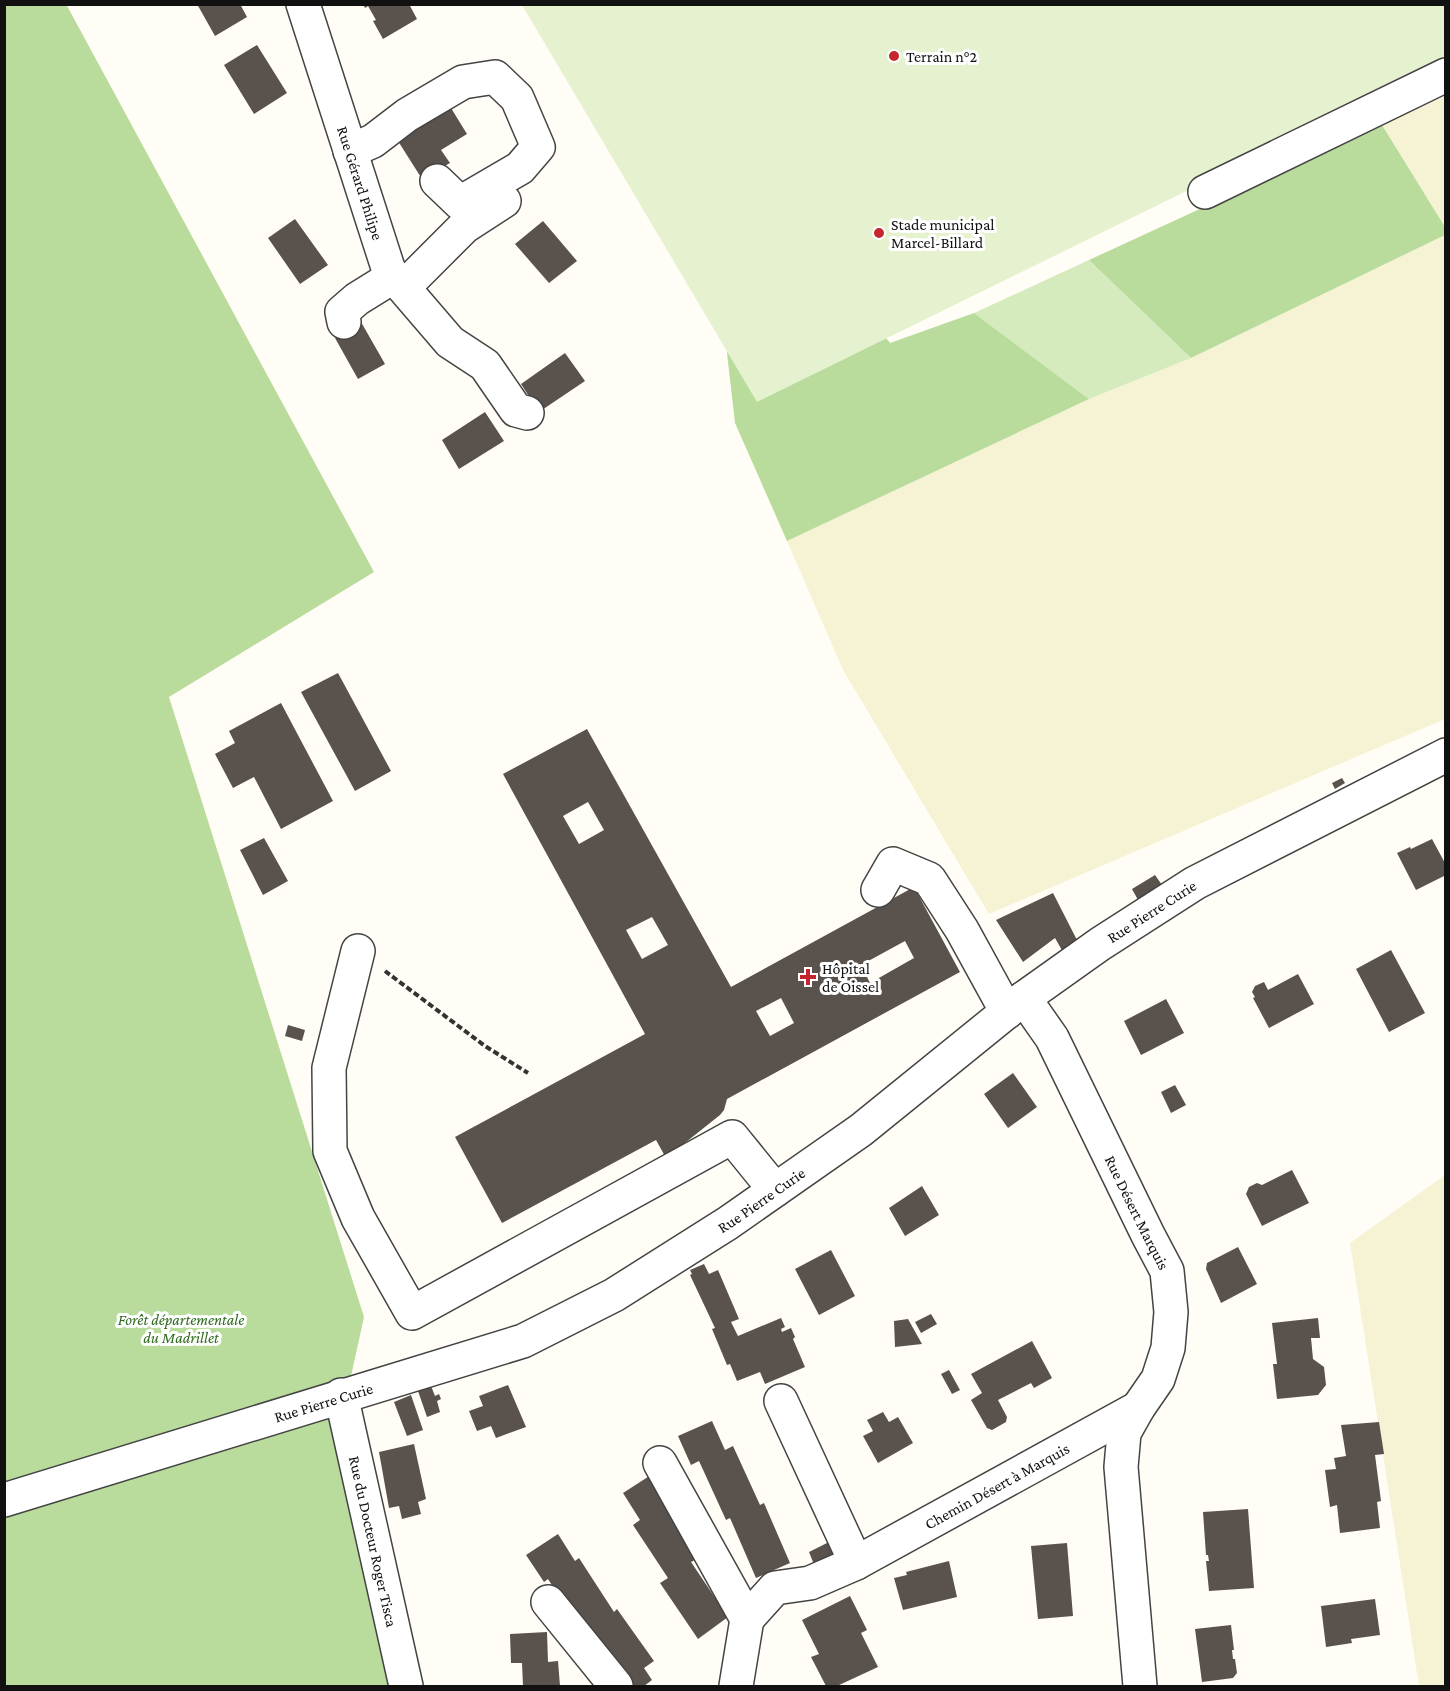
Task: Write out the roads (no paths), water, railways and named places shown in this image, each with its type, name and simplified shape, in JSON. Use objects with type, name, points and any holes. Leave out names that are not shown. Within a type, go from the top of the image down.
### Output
[{"type":"street","name":"Rue Gérard Philipe","points":[[303,4],[389,271],[450,342],[485,365],[516,410],[527,413]]},
{"type":"street","points":[[1205,192],[1446,75]]},
{"type":"street","points":[[350,151],[373,141],[407,115],[463,82],[495,77],[517,99],[538,147],[520,168],[460,203],[436,181]]},
{"type":"street","points":[[344,322],[342,312],[357,299],[399,282],[464,227],[541,177]]},
{"type":"street","name":"Rue Pierre Curie","points":[[4,1500],[523,1341],[614,1294],[728,1223],[861,1130],[1016,1005],[1100,944],[1195,883],[1446,755]]},
{"type":"street","name":"Rue Désert Marquis","points":[[878,890],[893,864],[929,879],[962,930],[1016,1005],[1052,1038],[1167,1272],[1171,1312],[1168,1348],[1158,1379],[1124,1433],[1121,1467],[1140,1686]]},
{"type":"street","points":[[358,951],[329,1068],[330,1151],[358,1218],[412,1313],[732,1137],[775,1191]]},
{"type":"street","name":"Rue du Docteur Roger Tisca","points":[[341,1395],[406,1686]]},
{"type":"street","points":[[781,1401],[856,1563]]},
{"type":"street","name":"Chemin Désert à Marquis","points":[[747,1619],[775,1588],[810,1583],[856,1563],[1138,1408]]},
{"type":"street","points":[[660,1463],[747,1619],[736,1686]]},
{"type":"street","points":[[548,1602],[616,1686]]},
{"type":"place","name":"Terrain n°2","points":[[894,56]]},
{"type":"place","name":"Stade municipal Marcel-Billard","points":[[879,233]]},
{"type":"place","name":"Hôpital de Oissel","points":[[808,977]]},
{"type":"park label","name":"Forêt départementale du Madrillet","points":[[181,1328]]}]
